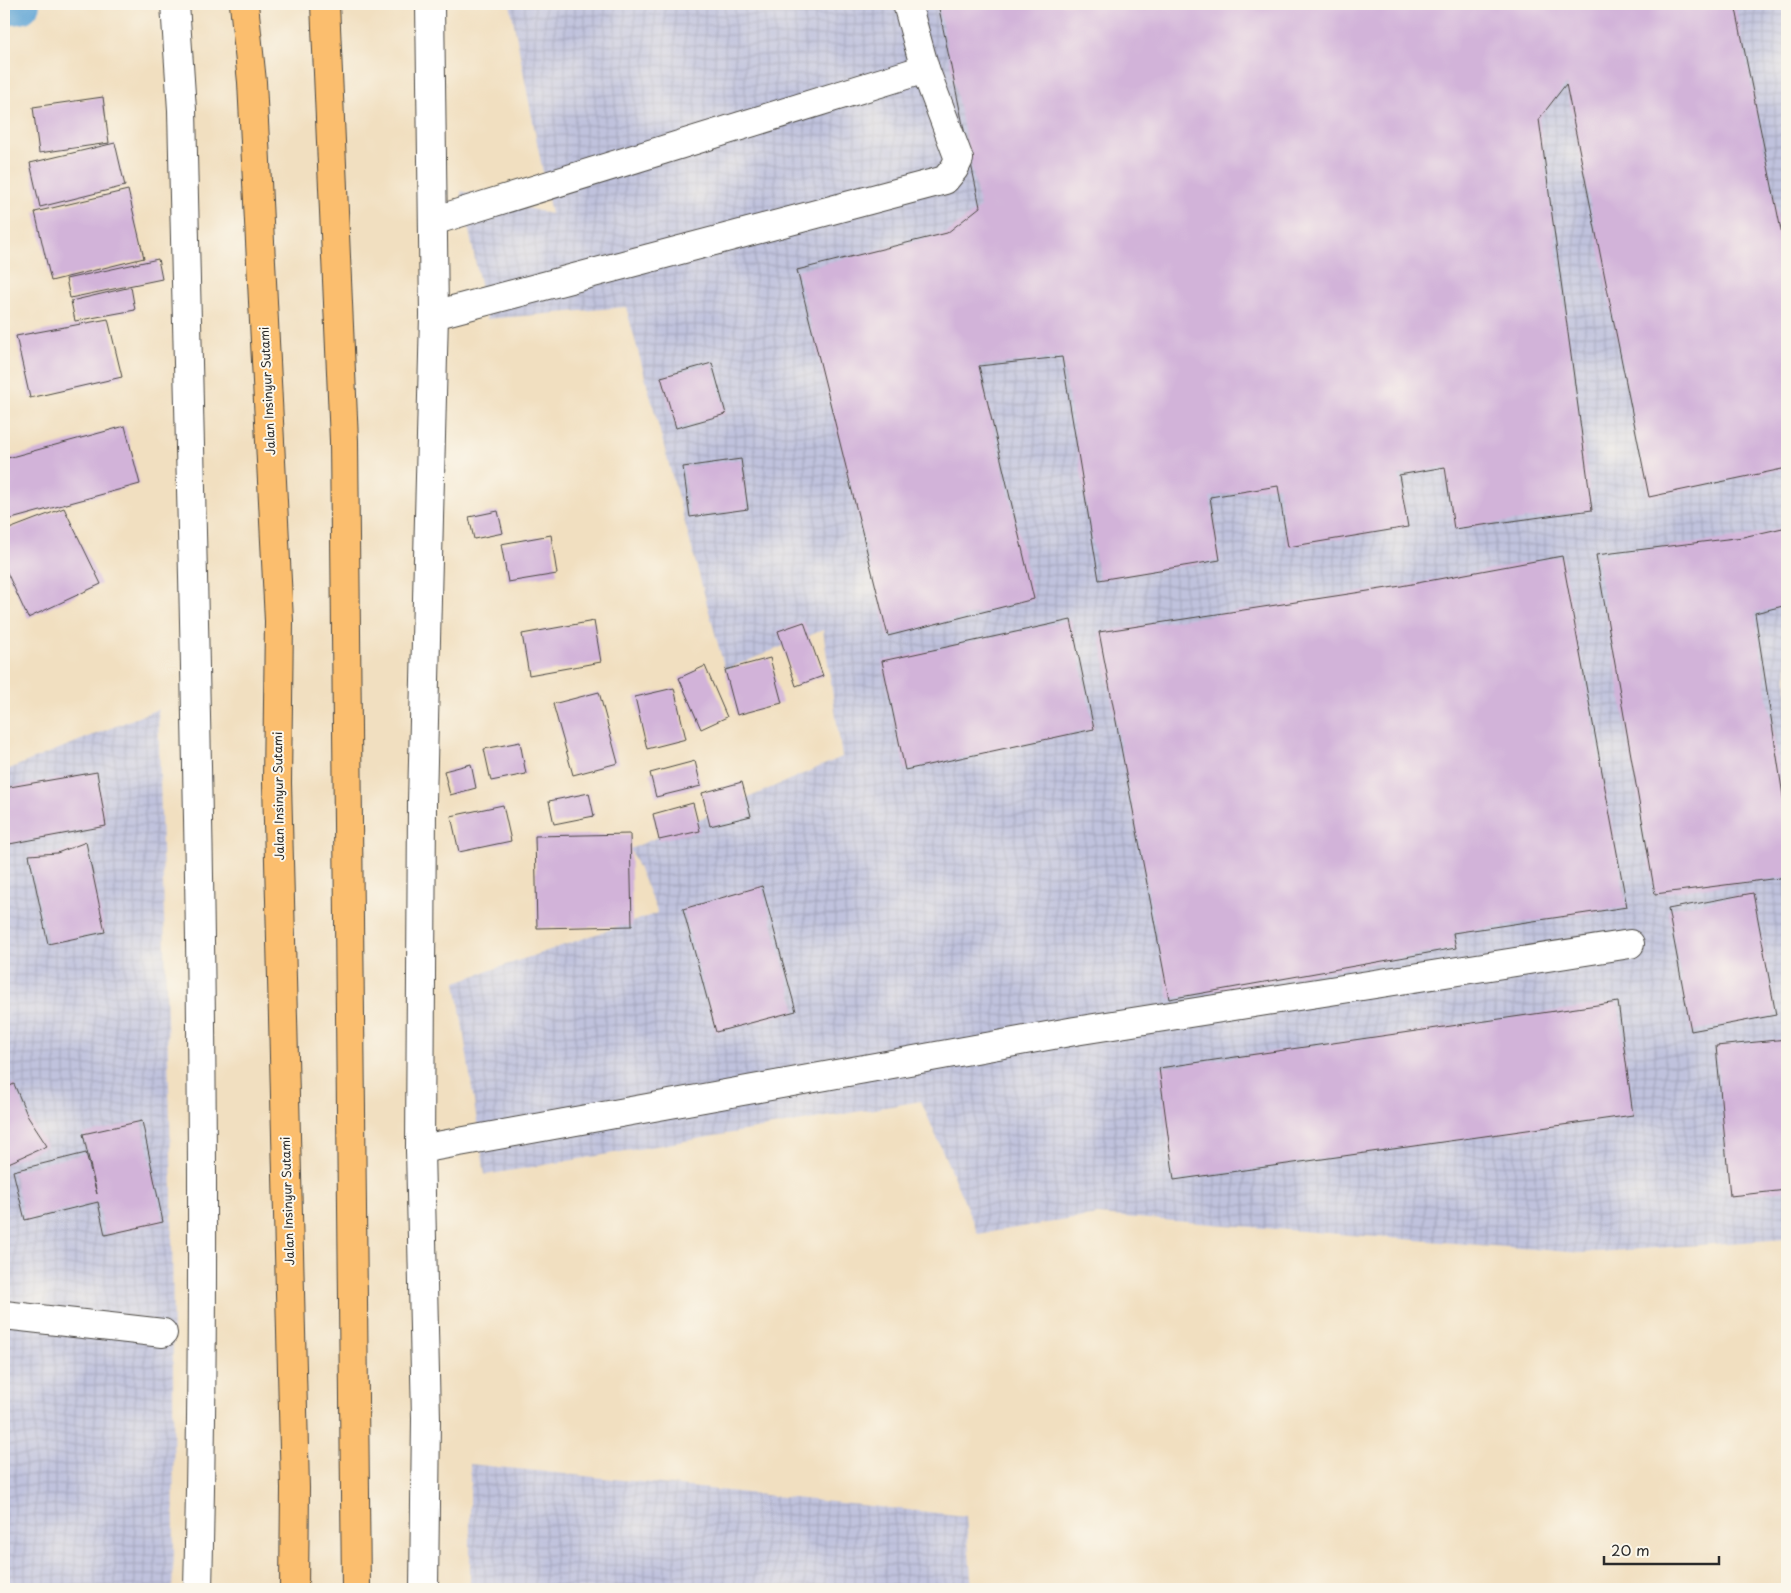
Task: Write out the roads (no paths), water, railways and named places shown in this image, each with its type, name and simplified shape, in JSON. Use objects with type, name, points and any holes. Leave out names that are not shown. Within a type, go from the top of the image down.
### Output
[{"type":"highway","name":"Jalan Insinyur Sutami","points":[[244,4],[252,82],[279,621],[277,783],[295,1488],[294,1589]]},
{"type":"highway","points":[[325,4],[344,441],[356,1589]]},
{"type":"street","points":[[175,4],[182,149],[203,1153],[203,1391],[198,1589]]},
{"type":"street","points":[[424,1589],[426,1419],[420,1149],[422,802],[434,315],[430,4]]},
{"type":"street","points":[[434,315],[945,180],[959,159],[925,69],[907,4]]},
{"type":"street","points":[[433,221],[925,69]]},
{"type":"street","points":[[420,1149],[1075,1031],[1630,944]]},
{"type":"street","points":[[4,1315],[163,1333]]},
{"type":"waterway","points":[[4,6],[20,4]]}]
